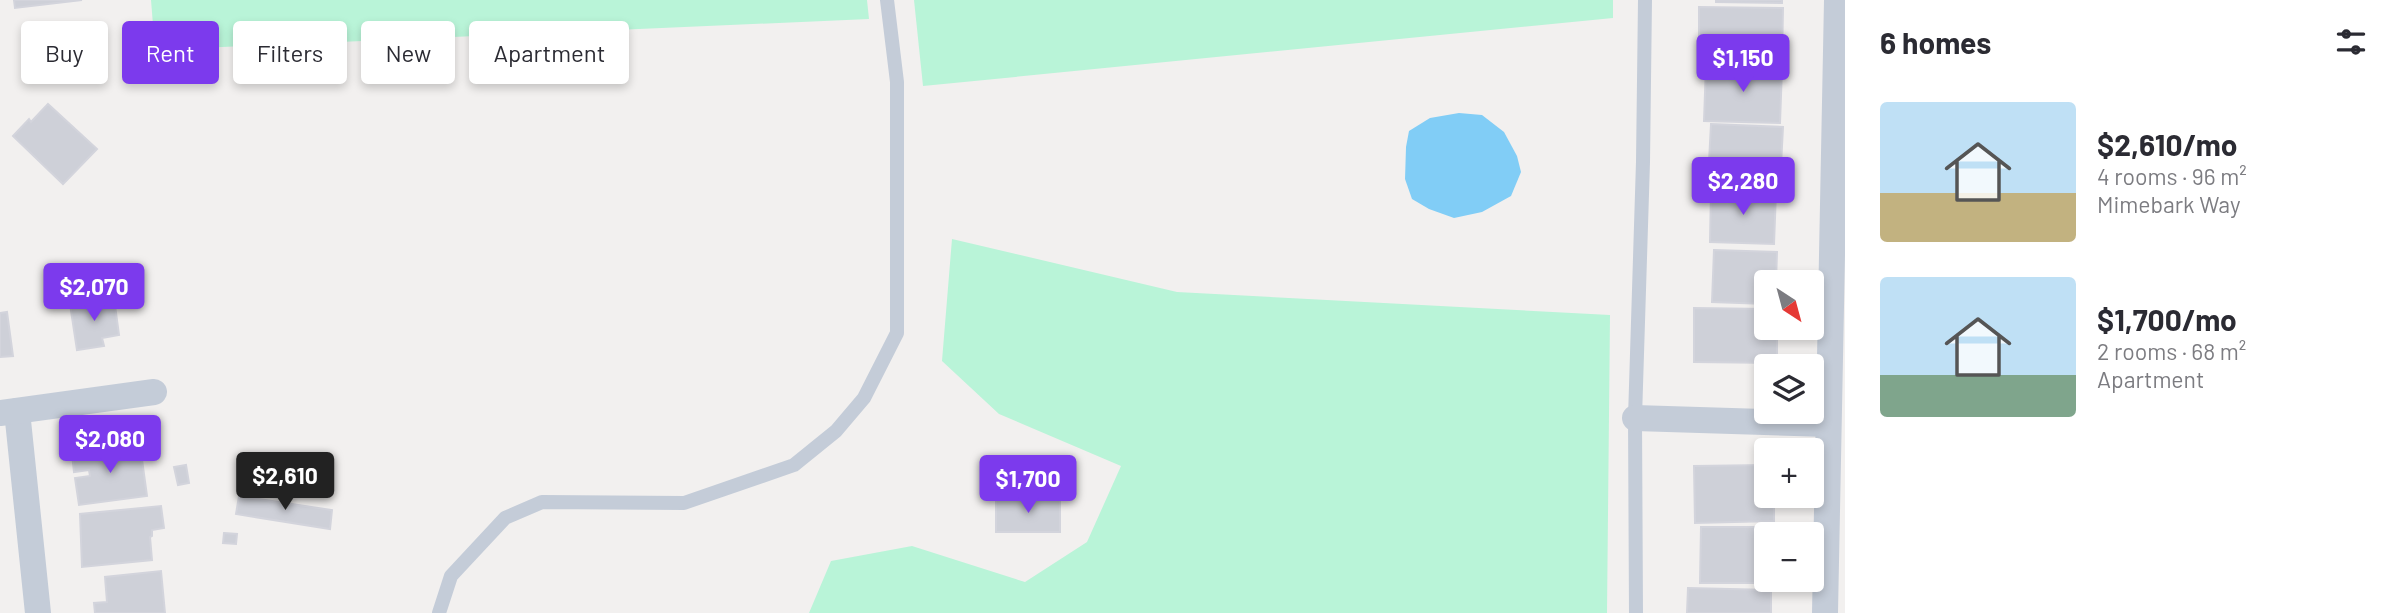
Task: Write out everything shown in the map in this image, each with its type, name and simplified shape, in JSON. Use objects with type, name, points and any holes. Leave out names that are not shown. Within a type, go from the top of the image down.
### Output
[{"type":"street","points":[[1832,604],[1827,424],[1837,0]]},
{"type":"street","points":[[38,613],[8,412],[154,392]]},
{"type":"street","points":[[1635,418],[1827,424]]},
{"type":"lane","points":[[439,613],[451,576],[505,518],[541,502],[684,503],[794,465],[836,431],[864,398],[897,333],[897,82],[887,0]]},
{"type":"lane","points":[[1636,613],[1635,418],[1645,0]]},
{"type":"green space","points":[[151,0],[867,0],[869,19],[629,29],[629,21],[469,21],[469,36],[455,37],[455,21],[361,21],[361,41],[347,42],[347,21],[233,21],[233,47],[219,47],[219,21],[153,21]]},
{"type":"green space","points":[[914,0],[1613,0],[1613,18],[923,86]]},
{"type":"green space","points":[[952,239],[1177,292],[1610,315],[1607,613],[809,613],[831,561],[912,546],[1025,582],[1087,542],[1121,466],[999,414],[942,361]]},
{"type":"water","points":[[1459,113],[1482,115],[1504,132],[1517,156],[1521,172],[1511,196],[1482,212],[1454,218],[1429,209],[1412,199],[1405,179],[1406,147],[1409,131],[1430,118]]},
{"type":"building","points":[[14,0],[82,0],[15,8]]},
{"type":"building","points":[[1782,0],[1782,3],[1716,2]]},
{"type":"building","points":[[1699,7],[1783,8],[1782,60],[1699,60]]},
{"type":"building","points":[[1706,65],[1782,68],[1780,123],[1704,121]]},
{"type":"building","points":[[48,104],[97,149],[63,184],[13,136]]},
{"type":"building","points":[[1711,124],[1783,127],[1780,184],[1708,181]]},
{"type":"building","points":[[1711,190],[1776,192],[1774,244],[1710,242]]},
{"type":"building","points":[[1714,250],[1777,252],[1776,270],[1754,270],[1754,304],[1712,302]]},
{"type":"building","points":[[114,298],[119,335],[102,338],[104,346],[77,350],[70,304]]},
{"type":"building","points":[[1694,308],[1754,309],[1754,340],[1777,340],[1777,354],[1754,354],[1754,363],[1694,362]]},
{"type":"building","points":[[7,312],[13,356],[0,357],[0,313]]},
{"type":"building","points":[[140,445],[147,496],[79,505],[75,478],[90,476],[89,470],[74,472],[72,454]]},
{"type":"building","points":[[186,465],[189,483],[178,485],[174,467]]},
{"type":"building","points":[[1754,465],[1754,508],[1774,508],[1774,521],[1695,523],[1694,466]]},
{"type":"building","points":[[239,496],[332,510],[330,529],[236,514]]},
{"type":"building","points":[[996,498],[1060,498],[1060,532],[996,532]]},
{"type":"building","points":[[161,506],[164,528],[152,530],[152,560],[82,567],[80,514]]},
{"type":"building","points":[[1701,527],[1754,527],[1754,583],[1700,583]]},
{"type":"building","points":[[224,533],[237,534],[236,544],[223,543]]},
{"type":"building","points":[[161,571],[165,613],[95,613],[94,603],[107,602],[105,577]]},
{"type":"building","points":[[1688,588],[1771,592],[1771,613],[1687,613]]}]
